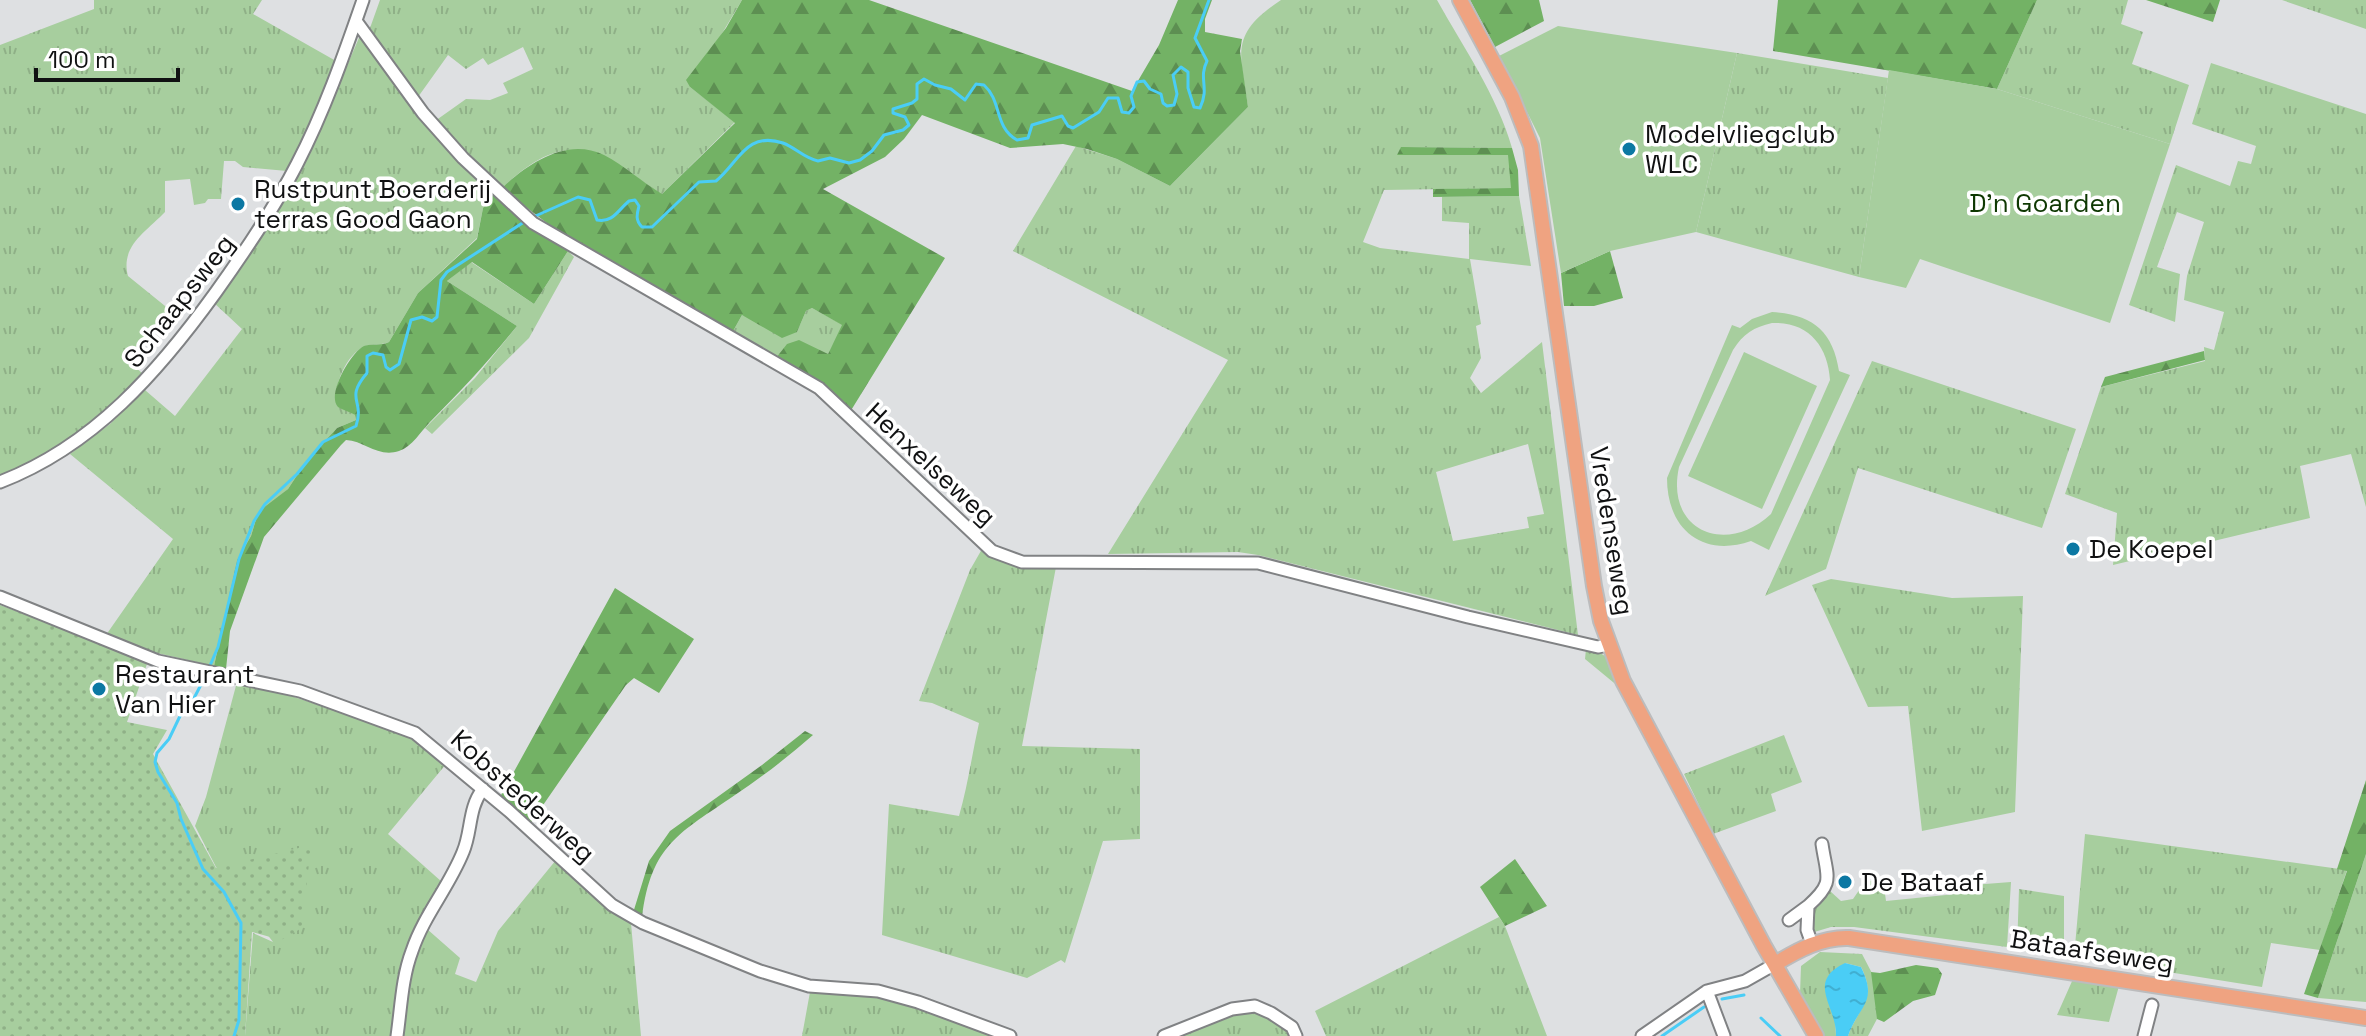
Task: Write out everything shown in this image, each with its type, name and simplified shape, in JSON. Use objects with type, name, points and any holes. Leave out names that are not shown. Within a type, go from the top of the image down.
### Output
[{"type":"main road","name":"Vredenseweg","points":[[1460,0],[1512,97],[1531,146],[1594,586],[1608,645],[1623,681],[1816,1036]]},
{"type":"main road","name":"Bataafseweg","points":[[1775,964],[1812,944],[1849,938],[2366,1018]]},
{"type":"street","name":"Schaapsweg","points":[[0,482],[67,448],[113,413],[180,342],[258,234],[298,162],[328,96],[363,0]]},
{"type":"street","name":"Henxelseweg","points":[[356,21],[423,113],[463,158],[528,219],[819,388],[992,551],[1022,562],[1258,563],[1468,617],[1598,647],[1608,645]]},
{"type":"street","name":"Kobstederweg","points":[[0,597],[158,661],[300,691],[415,733],[483,789],[612,905],[643,923],[772,975],[809,986],[878,991],[918,1002],[1010,1036]]},
{"type":"street","points":[[397,1036],[411,951],[426,917],[450,883],[465,848],[474,800],[483,789]]},
{"type":"street","points":[[1789,920],[1826,890],[1822,844]]},
{"type":"street","points":[[1808,906],[1807,930],[1812,944]]},
{"type":"street","points":[[1644,1035],[1707,991],[1745,981],[1775,964]]},
{"type":"street","points":[[1707,991],[1724,1036]]},
{"type":"street","points":[[2148,1035],[2152,1005]]},
{"type":"street","points":[[1164,1036],[1232,1009],[1255,1006],[1292,1027],[1296,1036]]},
{"type":"green space","points":[[94,0],[262,0],[253,14],[336,61],[307,133],[287,171],[243,167],[235,161],[224,161],[221,199],[208,199],[205,203],[194,205],[190,179],[165,181],[165,212],[136,240],[127,265],[128,276],[170,310],[132,364],[144,375],[107,413],[47,455],[0,477],[0,45],[94,9]]},
{"type":"green space","points":[[380,0],[742,0],[690,87],[735,122],[661,195],[619,166],[583,151],[565,151],[546,156],[503,187],[435,121],[466,99],[490,100],[508,93],[503,83],[533,69],[523,47],[488,65],[483,58],[466,69],[448,55],[418,97],[370,28]]},
{"type":"green space","points":[[742,0],[869,0],[1132,91],[1159,45],[1178,0],[1212,0],[1205,19],[1205,32],[1242,39],[1240,51],[1248,107],[1170,186],[1117,159],[1087,149],[1063,144],[1010,148],[922,115],[885,157],[823,189],[945,258],[850,412],[776,358],[787,344],[799,340],[828,354],[842,325],[812,308],[806,311],[797,332],[782,338],[742,315],[732,333],[584,249],[503,187],[549,155],[576,149],[604,155],[662,194],[735,123],[690,87],[686,80],[726,28]]},
{"type":"green space","points":[[1281,0],[1437,0],[1489,90],[1512,148],[1401,147],[1509,155],[1512,188],[1384,190],[1363,242],[1380,248],[1469,259],[1469,223],[1442,221],[1442,197],[1519,196],[1531,266],[1470,259],[1481,324],[1476,326],[1481,358],[1470,378],[1481,393],[1542,342],[1578,635],[1258,555],[1238,552],[1108,554],[1228,360],[1013,251],[1076,146],[1117,159],[1170,186],[1248,107],[1242,72],[1242,46],[1253,23]],"holes":[[[1528,444],[1544,514],[1527,517],[1529,528],[1453,541],[1436,472]]]},
{"type":"green space","points":[[1470,0],[1539,0],[1544,21],[1495,47]]},
{"type":"green space","points":[[1778,0],[2037,0],[1997,89],[1773,51]]},
{"type":"green space","points":[[2037,0],[2128,0],[2121,24],[2143,32],[2132,64],[2189,85],[2170,144],[1997,89]]},
{"type":"green space","points":[[2146,0],[2220,0],[2213,22]]},
{"type":"green space","points":[[2282,0],[2366,0],[2366,29]]},
{"type":"green space","name":"Modelvliegclub WLC","points":[[1558,26],[1737,53],[1696,232],[1610,251],[1561,273],[1540,138],[1499,56]]},
{"type":"green space","points":[[361,33],[494,193],[483,208],[477,238],[418,293],[389,342],[362,348],[344,367],[335,400],[355,415],[356,420],[337,428],[307,460],[288,489],[257,516],[251,536],[237,560],[214,666],[157,653],[106,635],[173,539],[70,454],[110,424],[145,390],[175,416],[242,329],[213,302],[295,180],[312,148]]},
{"type":"green space","points":[[1737,53],[1888,78],[1859,277],[1696,232]]},
{"type":"green space","points":[[2211,63],[2366,114],[2366,507],[2351,454],[2300,466],[2310,518],[2113,565],[2117,513],[2065,494],[2101,387],[2205,361],[2204,347],[2214,350],[2224,312],[2184,300],[2187,276],[2204,222],[2177,212],[2157,267],[2180,274],[2175,322],[2129,305],[2176,165],[2230,186],[2238,161],[2251,164],[2256,146],[2192,124]]},
{"type":"green space","name":"D'n Goarden","points":[[1889,70],[1997,89],[2170,144],[2110,323],[1920,259],[1906,288],[1859,277]]},
{"type":"green space","points":[[1401,147],[1512,148],[1518,170],[1519,196],[1433,197],[1433,189],[1511,188],[1508,155],[1397,155]]},
{"type":"green space","points":[[494,193],[568,251],[534,304],[472,262],[447,281],[517,326],[475,376],[408,446],[391,453],[346,440],[341,445],[264,537],[230,631],[226,669],[214,666],[237,560],[251,536],[257,516],[288,489],[307,460],[337,428],[356,420],[355,415],[338,407],[335,401],[338,384],[347,365],[364,346],[389,342],[418,293],[477,239],[483,208]]},
{"type":"green space","points":[[568,251],[574,257],[529,338],[432,434],[425,428],[475,378],[517,326],[447,281],[471,262],[534,304]]},
{"type":"green space","points":[[1610,251],[1623,298],[1594,306],[1564,306],[1561,273]]},
{"type":"green space","points":[[812,308],[843,325],[828,354],[776,358],[732,333],[742,315],[797,332],[806,311]]},
{"type":"green space","points":[[1772,312],[1809,321],[1826,335],[1832,345],[1839,371],[1850,375],[1769,550],[1751,541],[1717,546],[1691,535],[1673,512],[1667,478],[1732,325],[1740,328],[1752,319]],"holes":[[[1785,323],[1806,331],[1814,338],[1825,356],[1830,380],[1771,514],[1754,527],[1736,533],[1718,534],[1703,530],[1690,521],[1681,507],[1677,489],[1679,467],[1737,344],[1745,335],[1760,327]]]},
{"type":"green space","points":[[2204,351],[2205,360],[2101,387],[2105,377]]},
{"type":"green space","points":[[1744,352],[1817,386],[1762,509],[1688,476]]},
{"type":"green space","points":[[1872,361],[2076,429],[2042,528],[1858,468],[1826,569],[1765,596]]},
{"type":"green space","points":[[982,549],[1056,567],[1022,746],[1140,749],[1140,839],[1103,841],[1065,963],[1061,960],[1027,978],[882,935],[889,804],[959,816],[979,723],[932,703],[919,701],[970,570]]},
{"type":"green space","points":[[1831,579],[1952,598],[2023,596],[2015,812],[1922,831],[1908,706],[1868,707],[1812,585]]},
{"type":"green space","points":[[615,588],[694,639],[659,693],[634,678],[626,685],[530,824],[500,797]]},
{"type":"green space","points":[[0,605],[148,661],[127,722],[167,730],[153,754],[216,868],[311,845],[302,928],[281,940],[252,932],[245,1036],[0,1036]]},
{"type":"green space","points":[[1586,649],[1607,658],[1625,692],[1585,659]]},
{"type":"green space","points":[[237,682],[288,695],[407,734],[447,763],[388,834],[442,882],[409,945],[394,1036],[245,1036],[253,933],[273,942],[216,867],[195,826],[206,797]]},
{"type":"green space","points":[[805,731],[813,735],[671,843],[653,873],[642,918],[633,913],[649,861],[670,831]]},
{"type":"green space","points":[[1784,735],[1802,782],[1771,794],[1776,811],[1713,834],[1684,774]]},
{"type":"green space","points":[[2366,780],[2366,854],[2318,998],[2304,994],[2347,871],[2337,869]]},
{"type":"green space","points":[[2085,834],[2347,870],[2320,950],[2271,943],[2262,987],[2074,957]]},
{"type":"green space","points":[[2366,854],[2366,1002],[2318,998]]},
{"type":"green space","points":[[1515,859],[1547,906],[1505,926],[1480,887]]},
{"type":"green space","points":[[556,860],[631,923],[641,1036],[400,1036],[413,961],[427,929],[460,958],[455,974],[476,982],[498,931]]},
{"type":"green space","points":[[1883,879],[1886,901],[1956,894],[1959,886],[2011,882],[2007,947],[1854,927],[1831,927],[1811,933],[1811,908],[1830,891],[1841,901],[1853,899],[1862,882]]},
{"type":"green space","points":[[2019,889],[2064,896],[2064,956],[2017,950]]},
{"type":"green space","points":[[1499,917],[1547,1036],[1326,1036],[1315,1011]]},
{"type":"green space","points":[[1820,952],[1862,954],[1874,977],[1878,1008],[1877,1019],[1868,1036],[1848,1036],[1865,1003],[1868,988],[1861,967],[1845,963],[1835,1015],[1836,1036],[1822,1036],[1800,994],[1801,966]]},
{"type":"green space","points":[[1916,965],[1938,968],[1942,974],[1935,995],[1913,1001],[1884,1022],[1877,1019],[1871,972]]},
{"type":"green space","points":[[2073,979],[2119,986],[2109,1022],[2057,1015]]},
{"type":"green space","points":[[810,992],[902,1001],[994,1036],[802,1036]]},
{"type":"green space","points":[[1249,1012],[1273,1020],[1291,1036],[1179,1036],[1237,1014]]},
{"type":"water","points":[[1845,963],[1861,967],[1868,989],[1865,1004],[1848,1036],[1836,1036],[1825,987],[1833,970]]},
{"type":"waterway","points":[[531,218],[578,197],[590,200],[597,220],[603,220],[611,218],[629,201],[635,200],[639,206],[637,217],[640,224],[642,227],[652,227],[699,182],[716,181],[744,150],[760,141],[783,143],[818,161],[830,158],[849,163],[860,160],[872,151],[884,135],[903,130],[909,125],[905,117],[893,113],[893,109],[917,99],[917,84],[924,79],[951,89],[965,100],[976,84],[984,85],[994,99],[1005,128],[1017,140],[1028,138],[1032,125],[1062,116],[1073,128],[1099,112],[1108,98],[1118,98],[1122,112],[1129,113],[1134,107],[1131,96],[1137,82],[1144,81],[1150,89],[1161,94],[1163,103],[1174,105],[1177,94],[1173,75],[1181,67],[1188,72],[1188,88],[1194,107],[1200,108],[1207,61],[1195,38],[1209,0]]},
{"type":"waterway","points":[[209,668],[218,647],[239,559],[254,521],[265,504],[297,474],[323,442],[356,426],[356,395],[367,373],[367,356],[373,353],[383,355],[390,370],[399,364],[411,320],[422,317],[432,321],[437,317],[441,280],[447,272],[524,222]]},
{"type":"waterway","points":[[206,675],[191,704],[181,714],[169,739],[157,753],[155,762],[177,803],[203,869],[224,892],[241,923],[239,1020],[234,1036]]},
{"type":"waterway","points":[[1722,999],[1744,995]]},
{"type":"waterway","points":[[1662,1036],[1704,1007]]},
{"type":"waterway","points":[[1761,1018],[1780,1036]]},
{"type":"place","name":"Modelvliegclub WLC","points":[[1629,149]]},
{"type":"place","name":"Rustpunt Boerderij terras Good Gaon","points":[[238,204]]},
{"type":"place","name":"De Koepel","points":[[2073,549]]},
{"type":"place","name":"Restaurant Van Hier","points":[[99,689]]},
{"type":"place","name":"De Bataaf","points":[[1845,882]]}]
